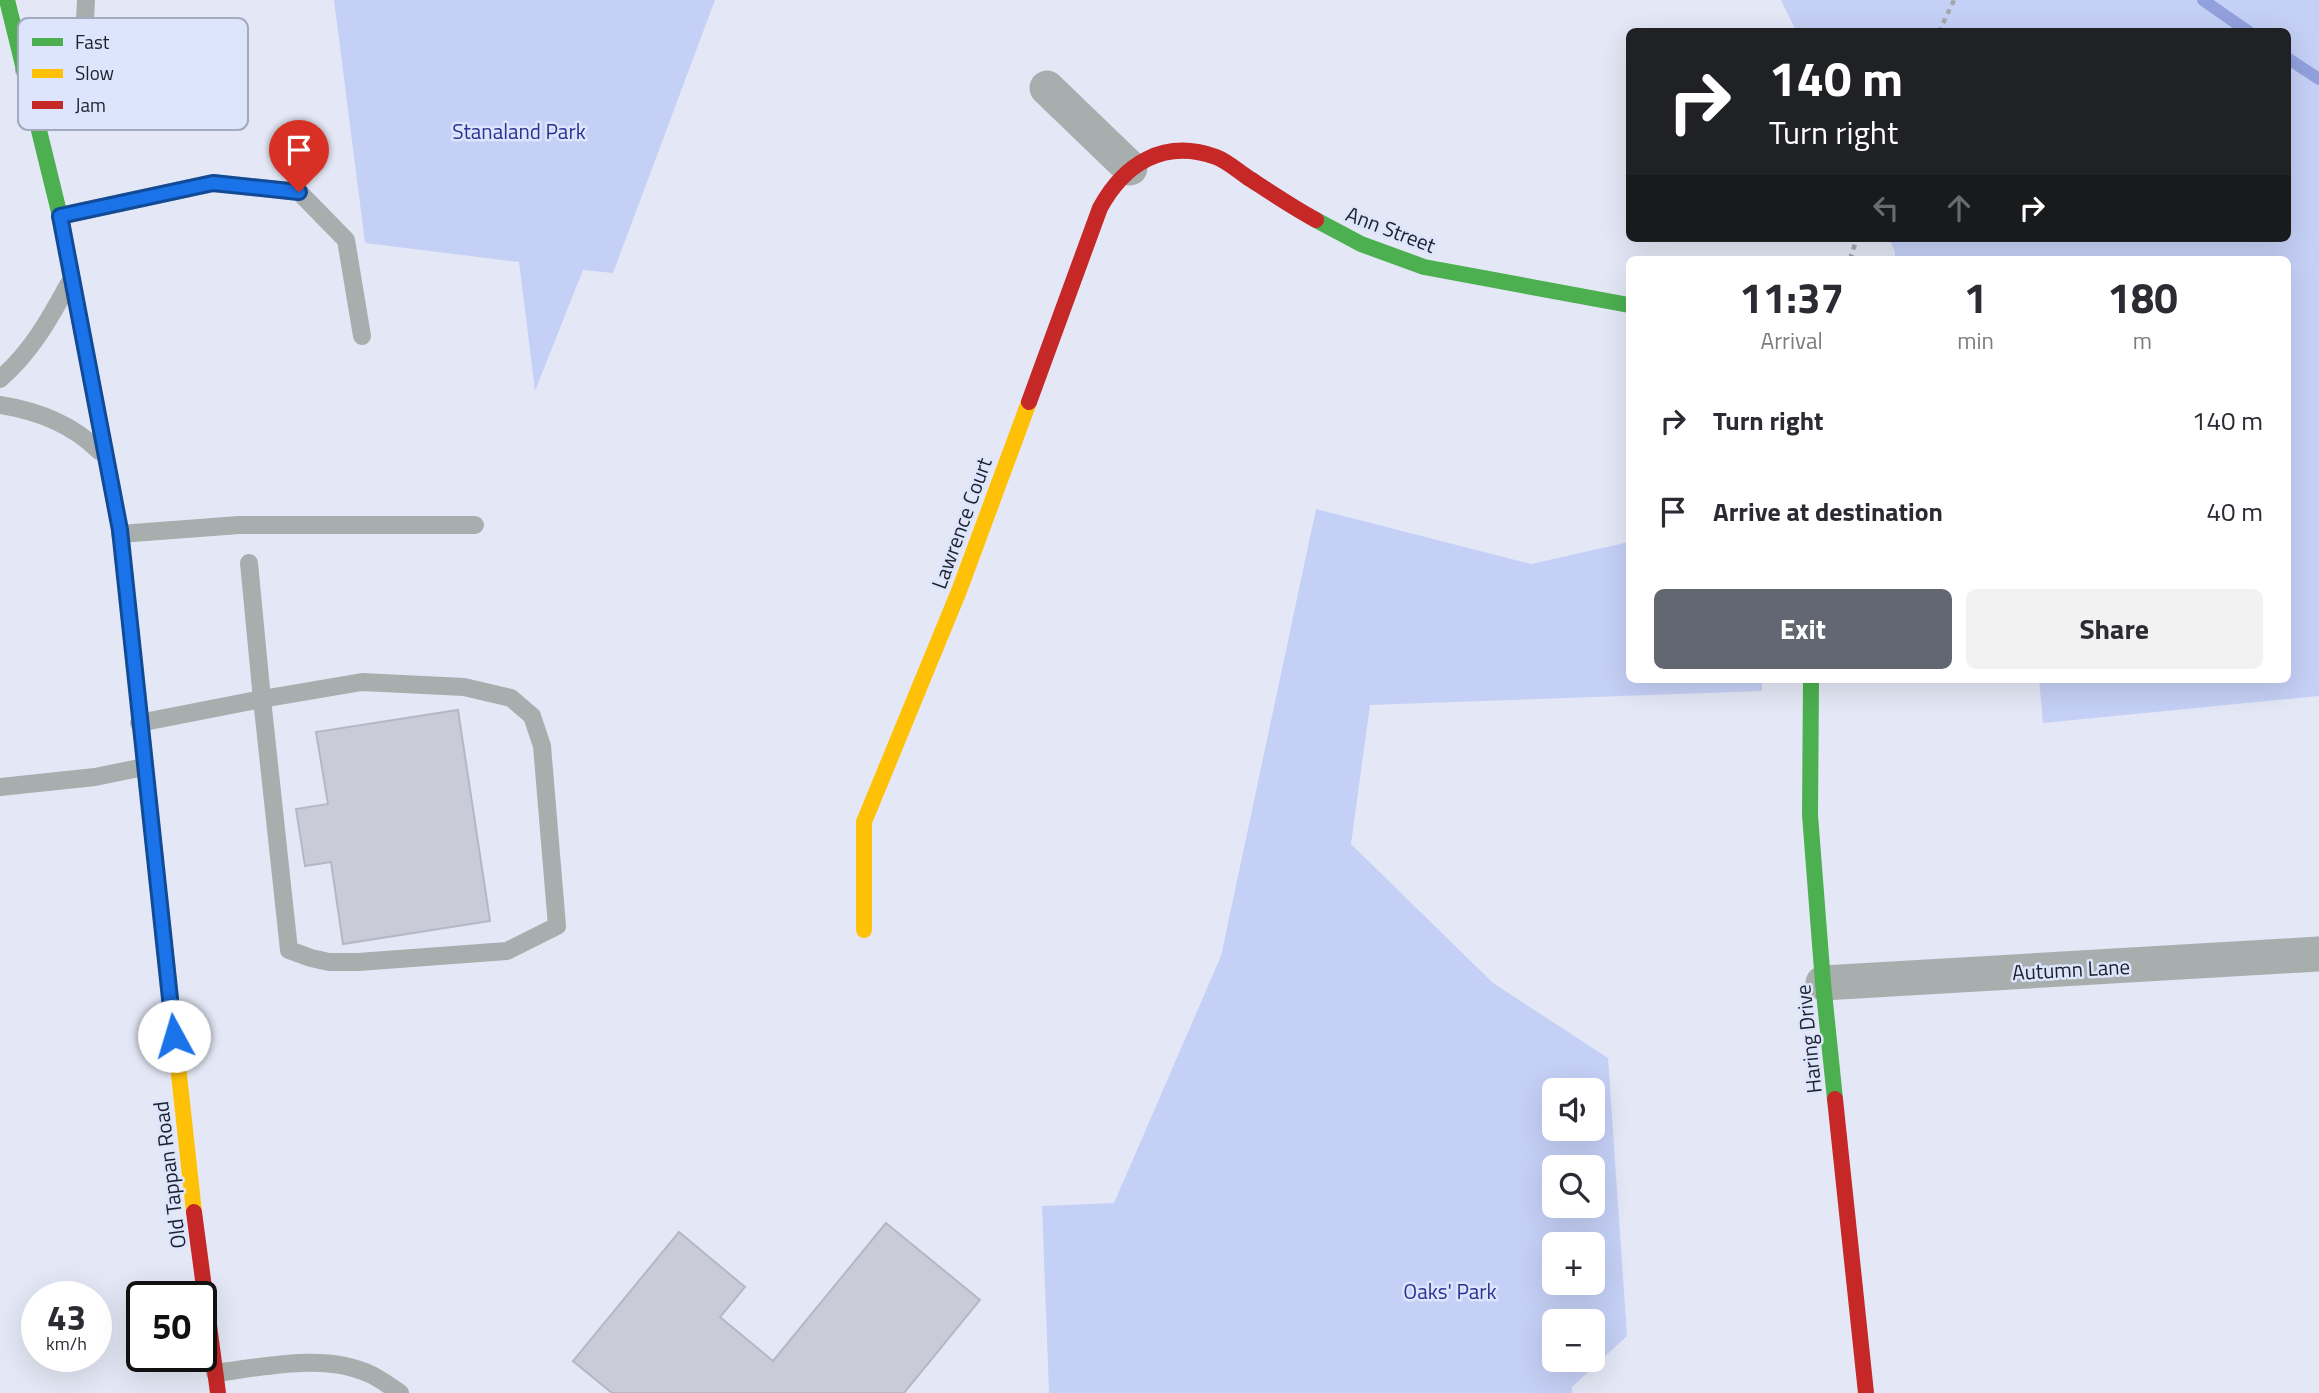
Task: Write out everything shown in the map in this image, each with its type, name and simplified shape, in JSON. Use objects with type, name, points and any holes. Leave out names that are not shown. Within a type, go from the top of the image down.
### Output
[{"type":"street","name":"Old Tappan Road","points":[[7,0],[18,45]]},
{"type":"street","points":[[1047,88],[1143,162]]},
{"type":"street","name":"Old Tappan Road","points":[[39,130],[60,216],[120,534],[195,1225],[218,1393]]},
{"type":"street","name":"Ann Street","points":[[1143,162],[1187,151],[1217,157],[1295,209],[1361,244],[1424,267],[1626,304]]},
{"type":"street","name":"Lawrence Court","points":[[864,930],[864,821],[959,591],[1100,208],[1111,188],[1143,162]]},
{"type":"street","name":"Haring Drive","points":[[1811,683],[1810,815],[1823,983],[1866,1393]]},
{"type":"street","name":"Autumn Lane","points":[[1823,983],[2319,954]]},
{"type":"lane","points":[[85,18],[86,0]]},
{"type":"lane","points":[[60,216],[213,183],[299,192],[346,240],[362,336]]},
{"type":"lane","points":[[0,379],[18,364],[41,333],[72,278]]},
{"type":"lane","points":[[0,405],[25,409],[53,419],[85,437],[106,457]]},
{"type":"lane","points":[[120,534],[239,526],[475,525]]},
{"type":"lane","points":[[139,723],[261,699],[362,682],[464,687],[511,698],[532,716],[542,746],[557,926],[507,951],[339,962],[311,958],[289,950],[261,699],[250,563]]},
{"type":"lane","points":[[0,787],[95,777],[144,767]]},
{"type":"lane","points":[[215,1373],[288,1364],[335,1363],[371,1374],[400,1393]]},
{"type":"path","points":[[1941,28],[1954,0]]},
{"type":"green space","name":"Stanaland Park","points":[[334,0],[715,0],[613,273],[583,270],[535,391],[519,262],[365,243]]},
{"type":"green space","points":[[1781,0],[2319,0],[2319,696],[2043,723],[2039,683],[2291,683],[2291,256],[1895,256],[1891,242],[2291,242],[2291,28],[1795,28]]},
{"type":"green space","name":"Oaks' Park","points":[[1316,509],[1531,564],[1626,543],[1626,683],[1762,683],[1762,691],[1370,705],[1351,844],[1493,983],[1608,1058],[1627,1336],[1605,1356],[1605,1309],[1542,1309],[1542,1372],[1588,1372],[1572,1387],[1572,1393],[1049,1393],[1042,1206],[1114,1203],[1221,956]]},
{"type":"building","points":[[458,710],[490,921],[343,944],[331,862],[305,866],[296,809],[328,804],[316,732]]},
{"type":"building","points":[[886,1223],[980,1300],[904,1393],[612,1393],[573,1361],[679,1232],[745,1287],[720,1317],[773,1361]]},
{"type":"waterway","points":[[2203,0],[2243,28]]},
{"type":"waterway","points":[[2291,61],[2319,79]]},
{"type":"traffic: fast","points":[[7,0],[18,45]]},
{"type":"traffic: fast","points":[[39,130],[76,298]]},
{"type":"traffic: fast","points":[[1316,220],[1361,244],[1424,267],[1626,304]]},
{"type":"traffic: fast","points":[[1811,683],[1810,815],[1835,1099]]},
{"type":"traffic: slow","points":[[864,930],[864,822],[959,591],[1029,402]]},
{"type":"traffic: slow","points":[[145,764],[194,1212]]},
{"type":"traffic: jam","points":[[1029,402],[1100,208],[1121,179],[1148,159],[1179,151],[1216,157],[1316,220]]},
{"type":"traffic: jam","points":[[76,298],[120,529],[145,764]]},
{"type":"traffic: jam","points":[[1835,1099],[1866,1393]]},
{"type":"traffic: jam","points":[[194,1212],[218,1393]]},
{"type":"route","points":[[174,1036],[120,530],[60,216],[213,183],[299,192]]}]
